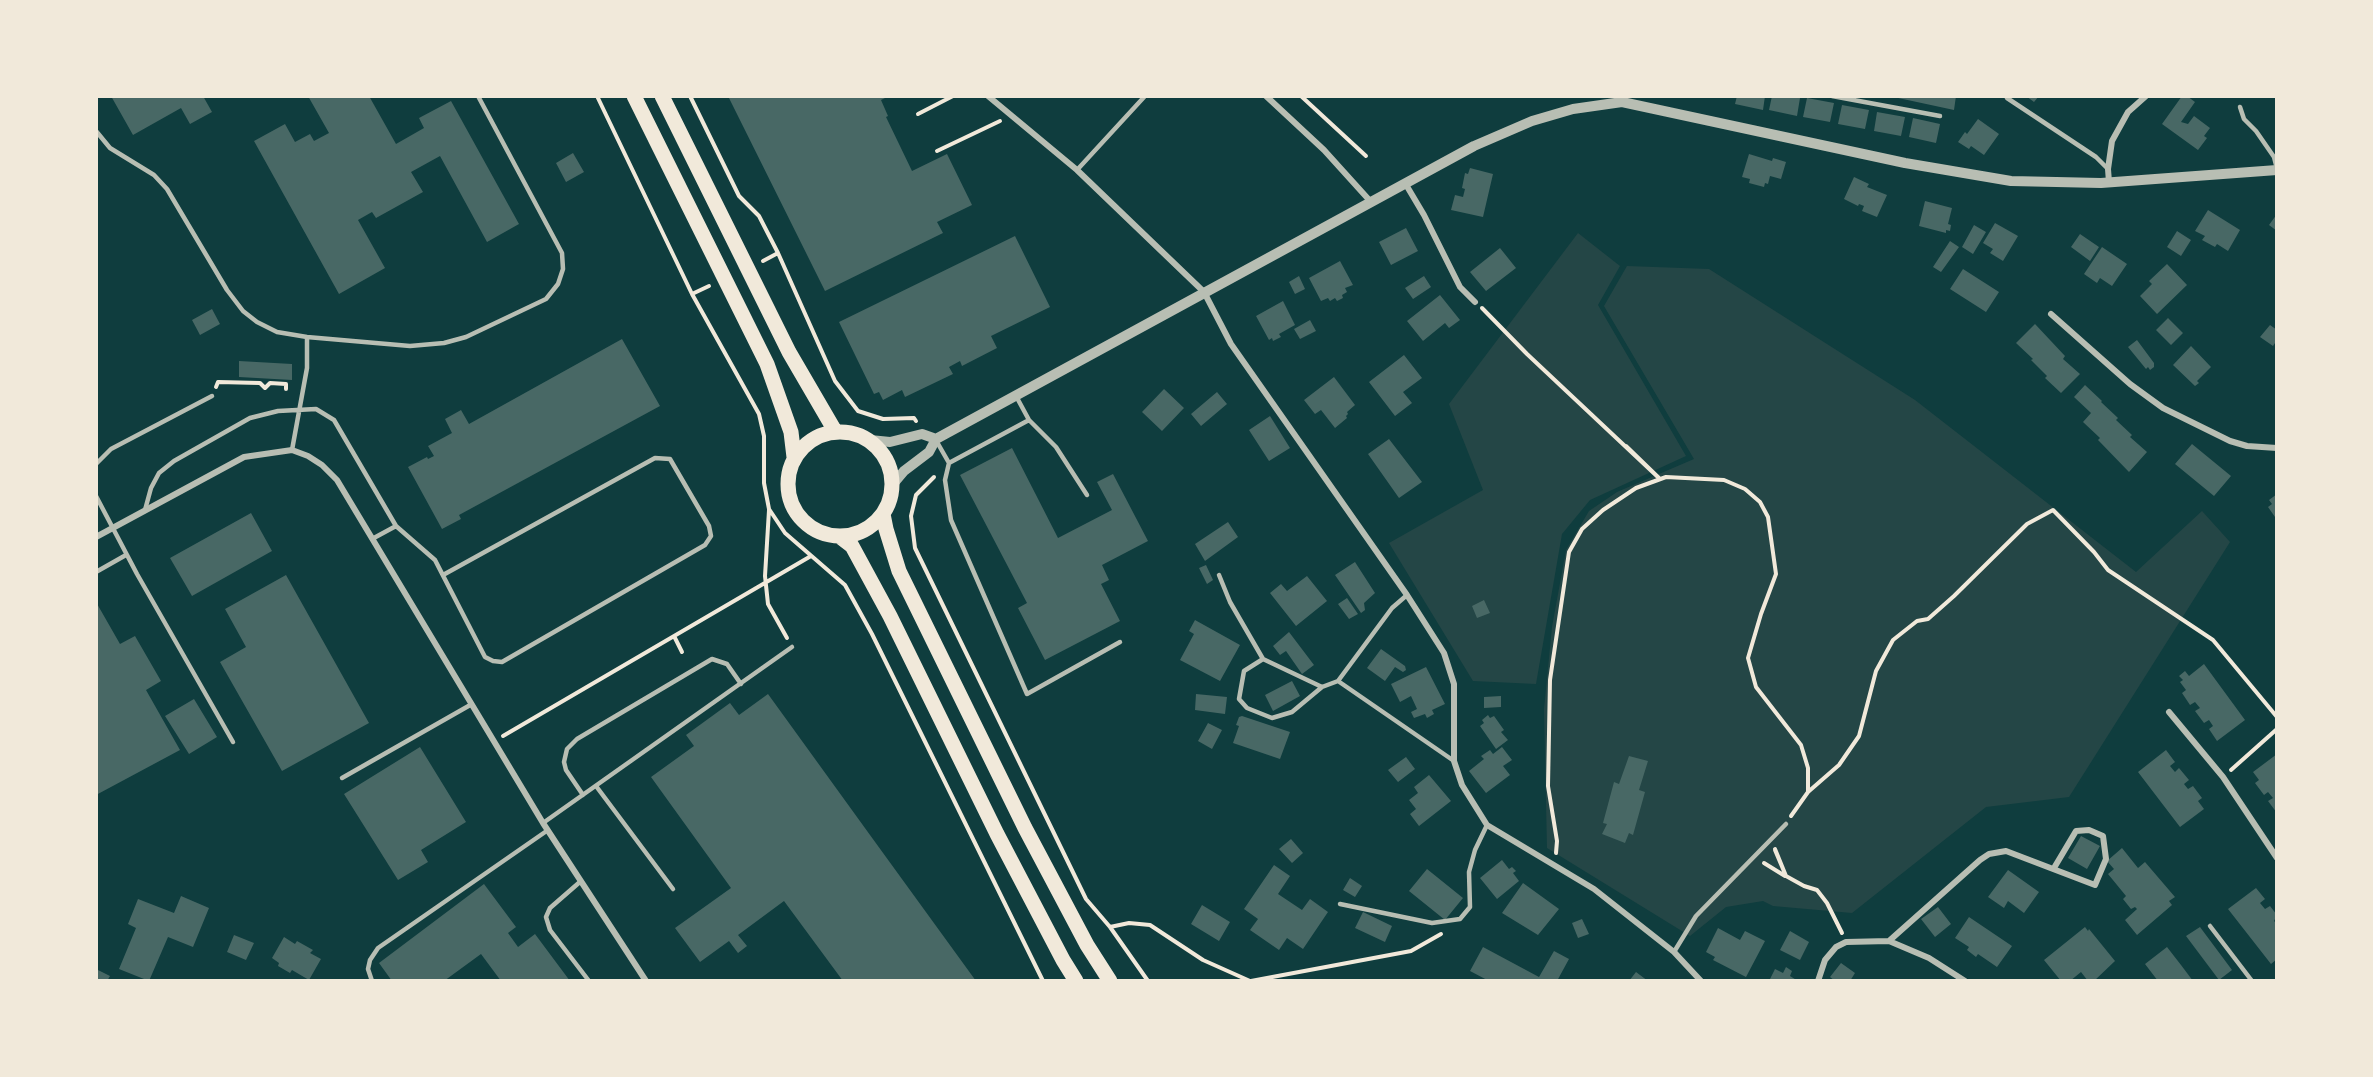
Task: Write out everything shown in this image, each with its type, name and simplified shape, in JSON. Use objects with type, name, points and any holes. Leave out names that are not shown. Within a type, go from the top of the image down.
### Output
[{"type":"main road","points":[[634,96],[767,364],[791,432],[794,457],[788,476],[789,499],[800,518],[819,532],[839,536],[858,534],[883,514],[890,500],[893,484],[887,459],[870,440],[854,432],[835,431],[813,438],[794,457]]},
{"type":"main road","points":[[662,96],[789,352],[835,431]]},
{"type":"main road","points":[[883,514],[885,529],[899,572],[1025,828],[1087,945],[1110,981]]},
{"type":"main road","points":[[839,536],[852,546],[890,616],[1003,844],[1076,981]]},
{"type":"street","points":[[1266,96],[1324,150],[1372,202]]},
{"type":"street","points":[[2109,182],[2108,169],[2112,141],[2117,129],[2128,112],[2145,96]]},
{"type":"street","points":[[989,97],[1077,170],[1204,292],[1231,344],[1407,596],[1444,653],[1454,684],[1456,718],[1454,761],[1461,785],[1487,825],[1594,889],[1674,952],[1701,981]]},
{"type":"street","points":[[893,484],[904,471],[929,452],[936,439],[1474,146],[1532,121],[1573,109],[1623,99],[1957,173],[2011,181],[2109,182],[2277,170]]},
{"type":"street","points":[[1404,183],[1460,286],[1475,302]]},
{"type":"street","points":[[2051,314],[2130,384],[2163,408],[2230,441],[2247,446],[2277,448]]},
{"type":"street","points":[[870,440],[890,442],[922,434],[936,439]]},
{"type":"street","points":[[96,537],[244,457],[292,450],[322,465],[337,480],[543,823],[646,981]]},
{"type":"street","points":[[2169,712],[2223,777],[2277,858]]},
{"type":"street","points":[[1889,941],[1989,854],[2006,850],[2095,885],[2106,860],[2103,836],[2089,830],[2076,831],[2054,868]]},
{"type":"street","points":[[1818,981],[1825,960],[1836,947],[1846,942],[1889,941],[1929,958],[1965,981]]},
{"type":"lane","points":[[96,131],[110,148],[154,175],[167,189],[227,290],[243,311],[257,322],[277,332],[307,337],[410,346],[444,343],[466,337],[546,298],[558,284],[564,269],[562,253],[478,96]]},
{"type":"lane","points":[[1077,170],[1144,96]]},
{"type":"lane","points":[[1832,96],[1940,116]]},
{"type":"lane","points":[[2007,98],[2096,157],[2108,169]]},
{"type":"lane","points":[[2240,107],[2244,119],[2256,131],[2274,157],[2277,170]]},
{"type":"lane","points":[[292,450],[307,368],[307,337]]},
{"type":"lane","points":[[96,464],[111,449],[212,396]]},
{"type":"lane","points":[[1016,396],[1029,420],[1056,447],[1087,495]]},
{"type":"lane","points":[[145,510],[151,488],[159,473],[174,461],[250,418],[278,411],[316,409],[334,420],[396,526],[435,560],[485,657],[502,662],[705,545],[711,536],[709,526],[670,459],[655,458],[443,575]]},
{"type":"lane","points":[[949,463],[1029,420]]},
{"type":"lane","points":[[936,439],[949,463],[945,480],[951,520],[1027,694],[1120,642]]},
{"type":"lane","points":[[96,496],[126,555],[233,742]]},
{"type":"lane","points":[[372,539],[396,526]]},
{"type":"lane","points":[[96,572],[126,555]]},
{"type":"lane","points":[[1219,575],[1230,602],[1263,659],[1322,687]]},
{"type":"lane","points":[[1263,659],[1244,670],[1239,699],[1247,708],[1272,718],[1292,712],[1322,687],[1338,681],[1392,608],[1407,596]]},
{"type":"lane","points":[[543,823],[792,647]]},
{"type":"lane","points":[[583,795],[566,770],[564,762],[567,749],[577,739],[712,659],[727,664],[741,684]]},
{"type":"lane","points":[[1338,681],[1454,761]]},
{"type":"lane","points":[[342,778],[472,704]]},
{"type":"lane","points":[[596,786],[673,889]]},
{"type":"lane","points":[[1674,952],[1696,916],[1785,824]]},
{"type":"lane","points":[[1340,904],[1432,923],[1460,919],[1470,908],[1469,872],[1475,850],[1487,825]]},
{"type":"lane","points":[[372,981],[368,969],[370,960],[378,948],[548,830]]},
{"type":"lane","points":[[581,881],[550,908],[546,917],[550,930],[589,981]]},
{"type":"lane","points":[[2210,926],[2252,981]]},
{"type":"path","points":[[597,96],[692,294],[759,414],[764,436],[764,483],[769,510],[765,583],[768,604],[792,647]]},
{"type":"path","points":[[690,96],[739,196],[759,216],[778,253],[835,381],[858,411],[883,419],[914,418],[922,434]]},
{"type":"path","points":[[918,114],[953,96]]},
{"type":"path","points":[[1300,96],[1366,156]]},
{"type":"path","points":[[937,152],[1011,116]]},
{"type":"path","points":[[763,261],[778,253]]},
{"type":"path","points":[[692,294],[709,286]]},
{"type":"path","points":[[1475,302],[1660,479]]},
{"type":"path","points":[[212,396],[218,382],[260,383],[265,388],[270,383],[286,384]]},
{"type":"path","points":[[929,452],[937,465],[933,478],[916,495],[911,516],[915,548],[1086,899],[1110,927],[1148,981]]},
{"type":"path","points":[[1555,867],[1557,841],[1548,786],[1550,680],[1569,552],[1582,530],[1603,510],[1636,488],[1666,477],[1724,480],[1745,489],[1760,502],[1768,517],[1776,574],[1748,658],[1756,687],[1801,745],[1808,768],[1809,792]]},
{"type":"path","points":[[769,510],[785,533],[845,585],[873,634],[1043,981]]},
{"type":"path","points":[[1785,824],[1809,792],[1839,765],[1859,736],[1876,671],[1893,640],[1917,621],[1928,619],[2027,524],[2053,510],[2094,552],[2108,570],[2213,640],[2277,717]]},
{"type":"path","points":[[495,741],[811,556]]},
{"type":"path","points":[[674,636],[682,652]]},
{"type":"path","points":[[2223,777],[2277,729]]},
{"type":"path","points":[[1771,839],[1786,876]]},
{"type":"path","points":[[1754,857],[1804,886],[1817,890],[1827,903],[1846,942]]},
{"type":"path","points":[[1110,927],[1129,923],[1150,925],[1203,960],[1250,981],[1411,951],[1454,928],[1460,919]]},
{"type":"shaded area","points":[[1578,233],[1620,266],[1598,305],[1686,456],[1590,500],[1562,534],[1536,684],[1473,681],[1389,543],[1483,490],[1449,404]]},
{"type":"shaded area","points":[[1627,266],[1709,269],[1915,400],[2136,572],[2202,511],[2230,542],[2069,797],[1986,807],[1852,913],[1773,906],[1763,901],[1726,907],[1690,936],[1547,848],[1544,709],[1552,627],[1566,550],[1589,511],[1617,492],[1694,459],[1604,306]]},
{"type":"building","points":[[111,96],[203,96],[212,112],[190,124],[181,108],[133,135]]},
{"type":"building","points":[[308,96],[369,96],[396,144],[424,128],[419,118],[451,101],[519,224],[487,242],[440,156],[411,172],[423,192],[376,218],[372,212],[358,220],[385,268],[339,294],[254,141],[285,124],[295,142],[310,134],[314,141],[329,133]]},
{"type":"building","points":[[728,96],[889,96],[881,100],[888,116],[886,117],[912,171],[947,154],[972,205],[937,222],[943,233],[825,291]]},
{"type":"building","points":[[1737,96],[1765,96],[1763,110],[1735,104]]},
{"type":"building","points":[[1772,96],[1800,98],[1797,116],[1769,110]]},
{"type":"building","points":[[1889,96],[1956,96],[1954,110]]},
{"type":"building","points":[[2026,96],[2039,96],[2034,102]]},
{"type":"building","points":[[2182,96],[2187,96],[2195,102],[2181,122],[2188,124],[2194,116],[2210,128],[2204,136],[2207,138],[2198,150],[2162,124]]},
{"type":"building","points":[[1807,98],[1834,103],[1830,122],[1803,117]]},
{"type":"building","points":[[1842,105],[1869,110],[1865,129],[1838,124]]},
{"type":"building","points":[[1877,112],[1905,117],[1901,136],[1874,131]]},
{"type":"building","points":[[1913,118],[1940,124],[1936,143],[1909,137]]},
{"type":"building","points":[[1978,119],[1999,134],[1984,155],[1971,146],[1969,149],[1958,142]]},
{"type":"building","points":[[573,153],[584,172],[566,182],[556,163]]},
{"type":"building","points":[[1749,154],[1772,161],[1773,158],[1786,162],[1781,179],[1770,176],[1768,184],[1765,183],[1764,187],[1749,183],[1750,179],[1742,177]]},
{"type":"building","points":[[1470,168],[1493,174],[1483,217],[1451,210],[1455,195],[1463,197],[1465,173],[1468,174]]},
{"type":"building","points":[[1854,177],[1869,184],[1867,187],[1887,195],[1877,217],[1862,211],[1864,206],[1859,204],[1858,206],[1844,199]]},
{"type":"building","points":[[1925,201],[1952,208],[1948,224],[1951,225],[1950,231],[1946,230],[1946,233],[1919,226]]},
{"type":"building","points":[[2208,210],[2240,230],[2228,251],[2217,244],[2215,247],[2202,240],[2205,236],[2195,231]]},
{"type":"building","points":[[2277,214],[2277,231],[2269,225]]},
{"type":"building","points":[[1995,223],[2018,236],[2003,261],[1990,253],[1993,249],[1983,243]]},
{"type":"building","points":[[1974,225],[1986,232],[1973,254],[1962,247]]},
{"type":"building","points":[[1406,228],[1418,251],[1391,265],[1379,242]]},
{"type":"building","points":[[2177,231],[2191,240],[2181,256],[2167,247]]},
{"type":"building","points":[[2080,234],[2099,247],[2090,261],[2071,247]]},
{"type":"building","points":[[1015,236],[1050,307],[991,336],[997,348],[962,366],[960,361],[949,367],[953,374],[905,397],[902,390],[883,400],[879,392],[874,394],[839,322]]},
{"type":"building","points":[[1950,241],[1959,247],[1941,272],[1933,267]]},
{"type":"building","points":[[2102,247],[2127,264],[2112,286],[2100,278],[2097,283],[2084,274]]},
{"type":"building","points":[[1500,248],[1516,268],[1486,291],[1470,272]]},
{"type":"building","points":[[1340,261],[1353,285],[1345,288],[1347,292],[1337,301],[1335,298],[1330,301],[1328,298],[1321,301],[1309,278]]},
{"type":"building","points":[[2167,264],[2187,285],[2157,314],[2140,296],[2152,284],[2149,281]]},
{"type":"building","points":[[1963,269],[1999,292],[1986,312],[1950,289]]},
{"type":"building","points":[[1299,276],[1305,289],[1295,294],[1289,282]]},
{"type":"building","points":[[1424,276],[1431,287],[1413,299],[1405,288]]},
{"type":"building","points":[[1440,295],[1460,320],[1449,328],[1445,323],[1423,341],[1407,321]]},
{"type":"building","points":[[1283,301],[1295,325],[1279,334],[1281,337],[1273,341],[1272,338],[1269,340],[1256,316]]},
{"type":"building","points":[[212,309],[220,324],[200,335],[192,320]]},
{"type":"building","points":[[2168,318],[2183,333],[2171,345],[2156,330]]},
{"type":"building","points":[[1310,320],[1316,331],[1300,339],[1294,329]]},
{"type":"building","points":[[2035,324],[2065,356],[2063,359],[2080,374],[2061,393],[2045,378],[2047,376],[2031,360],[2033,359],[2016,343]]},
{"type":"building","points":[[2270,325],[2277,330],[2277,340],[2273,346],[2260,337]]},
{"type":"building","points":[[622,339],[660,406],[459,515],[461,519],[442,529],[408,467],[427,457],[428,459],[434,456],[428,446],[452,433],[445,419],[461,410],[469,424]]},
{"type":"building","points":[[2137,340],[2154,363],[2154,367],[2150,370],[2148,367],[2146,369],[2128,347]]},
{"type":"building","points":[[2191,346],[2211,367],[2195,386],[2173,365]]},
{"type":"building","points":[[1404,355],[1422,378],[1403,392],[1412,403],[1395,416],[1369,382]]},
{"type":"building","points":[[239,361],[292,364],[292,380],[239,377]]},
{"type":"building","points":[[1334,377],[1355,405],[1347,412],[1347,418],[1335,428],[1321,410],[1315,414],[1304,400]]},
{"type":"building","points":[[2085,385],[2118,418],[2116,420],[2132,435],[2130,437],[2147,452],[2129,472],[2083,422],[2091,413],[2074,397]]},
{"type":"building","points":[[1164,389],[1184,408],[1162,431],[1142,412]]},
{"type":"building","points":[[1217,392],[1227,404],[1201,426],[1191,414]]},
{"type":"building","points":[[1270,416],[1290,448],[1269,461],[1249,430]]},
{"type":"building","points":[[1389,439],[1422,482],[1399,498],[1368,454]]},
{"type":"building","points":[[2192,444],[2231,476],[2214,496],[2175,464]]},
{"type":"building","points":[[1012,448],[1058,538],[1112,510],[1097,482],[1113,474],[1148,541],[1102,565],[1109,580],[1101,584],[1120,621],[1045,660],[1018,608],[1027,603],[960,475]]},
{"type":"building","points":[[2277,494],[2277,516],[2275,517],[2268,507],[2272,504],[2269,500]]},
{"type":"building","points":[[251,513],[272,551],[192,596],[170,558]]},
{"type":"building","points":[[1228,522],[1238,537],[1205,561],[1195,544]]},
{"type":"building","points":[[1355,562],[1375,593],[1364,603],[1365,610],[1361,613],[1335,575]]},
{"type":"building","points":[[1206,565],[1213,580],[1207,584],[1199,568]]},
{"type":"building","points":[[286,575],[369,723],[282,771],[220,662],[246,647],[225,609]]},
{"type":"building","points":[[1307,576],[1327,601],[1296,626],[1270,593],[1281,584],[1287,591]]},
{"type":"building","points":[[1347,598],[1358,614],[1349,619],[1338,604]]},
{"type":"building","points":[[1484,600],[1490,613],[1477,618],[1472,606]]},
{"type":"building","points":[[96,602],[120,644],[135,636],[161,681],[146,690],[180,750],[96,795]]},
{"type":"building","points":[[1195,620],[1240,645],[1220,681],[1180,660],[1194,634],[1189,631]]},
{"type":"building","points":[[1289,632],[1314,665],[1302,674],[1286,651],[1280,655],[1273,646]]},
{"type":"building","points":[[1381,649],[1405,666],[1406,670],[1403,672],[1395,667],[1385,681],[1367,668]]},
{"type":"building","points":[[2204,664],[2245,720],[2217,741],[2209,729],[2213,726],[2209,720],[2204,723],[2195,711],[2200,708],[2195,702],[2190,705],[2182,693],[2186,690],[2180,682],[2183,680],[2179,676],[2185,671],[2189,676]]},
{"type":"building","points":[[1426,667],[1445,704],[1432,710],[1434,714],[1427,718],[1425,714],[1414,718],[1411,712],[1417,709],[1411,696],[1400,702],[1391,684]]},
{"type":"building","points":[[1292,681],[1300,696],[1273,711],[1265,695]]},
{"type":"building","points":[[768,694],[976,981],[843,981],[784,901],[738,935],[747,946],[738,953],[729,941],[700,962],[675,928],[731,888],[651,777],[694,746],[686,735],[730,703],[739,715]]},
{"type":"building","points":[[1196,694],[1227,697],[1225,714],[1195,710]]},
{"type":"building","points":[[1501,696],[1501,707],[1484,708],[1484,697]]},
{"type":"building","points":[[194,699],[217,737],[189,754],[165,716]]},
{"type":"building","points":[[1488,715],[1490,718],[1494,716],[1504,730],[1501,732],[1508,740],[1496,749],[1480,726],[1484,723],[1482,720]]},
{"type":"building","points":[[1242,716],[1290,732],[1280,759],[1233,743],[1239,726],[1236,725],[1239,717]]},
{"type":"building","points":[[1208,723],[1222,730],[1212,749],[1198,741]]},
{"type":"building","points":[[420,747],[466,822],[421,850],[428,862],[398,880],[344,794]]},
{"type":"building","points":[[1502,747],[1512,760],[1503,766],[1510,775],[1486,793],[1469,771],[1484,759],[1481,756],[1490,750],[1493,754]]},
{"type":"building","points":[[2166,750],[2175,762],[2170,766],[2175,772],[2179,768],[2189,780],[2184,784],[2188,789],[2193,786],[2202,798],[2198,801],[2204,809],[2180,827],[2138,772]]},
{"type":"building","points":[[2277,754],[2277,813],[2268,801],[2273,798],[2268,792],[2264,795],[2255,783],[2259,780],[2253,772]]},
{"type":"building","points":[[1629,756],[1648,761],[1639,790],[1645,792],[1633,835],[1629,833],[1625,843],[1602,834],[1607,824],[1603,823],[1614,782],[1619,784]]},
{"type":"building","points":[[1406,757],[1415,769],[1398,782],[1388,770]]},
{"type":"building","points":[[1429,775],[1451,801],[1419,826],[1410,814],[1416,809],[1409,800],[1418,793],[1414,787]]},
{"type":"building","points":[[2081,836],[2100,846],[2087,869],[2068,858]]},
{"type":"building","points":[[1291,839],[1303,853],[1292,863],[1279,849]]},
{"type":"building","points":[[2122,848],[2138,868],[2145,862],[2175,897],[2169,901],[2172,905],[2137,935],[2125,920],[2137,909],[2135,907],[2131,909],[2123,899],[2126,896],[2108,874],[2114,869],[2107,861]]},
{"type":"building","points":[[1502,860],[1509,869],[1512,867],[1516,871],[1513,873],[1519,881],[1497,899],[1480,878]]},
{"type":"building","points":[[1274,865],[1290,876],[1278,894],[1302,910],[1310,899],[1328,912],[1303,949],[1287,938],[1279,950],[1250,930],[1258,919],[1244,909]]},
{"type":"building","points":[[1427,869],[1463,898],[1445,920],[1409,891]]},
{"type":"building","points":[[2008,870],[2039,892],[2024,913],[2008,901],[2004,908],[1988,897]]},
{"type":"building","points":[[1350,878],[1362,886],[1355,897],[1343,890]]},
{"type":"building","points":[[1523,883],[1559,909],[1538,935],[1502,913]]},
{"type":"building","points":[[484,884],[516,927],[508,933],[518,947],[535,934],[570,981],[501,981],[481,954],[444,981],[392,981],[379,963]]},
{"type":"building","points":[[2256,888],[2265,899],[2260,903],[2265,909],[2270,906],[2277,915],[2274,921],[2277,924],[2277,959],[2271,964],[2228,909]]},
{"type":"building","points":[[181,896],[209,908],[193,947],[168,937],[149,981],[119,969],[136,928],[128,924],[138,899],[174,913]]},
{"type":"building","points":[[1202,905],[1230,922],[1219,941],[1191,924]]},
{"type":"building","points":[[1938,907],[1951,924],[1935,937],[1921,919]]},
{"type":"building","points":[[1363,912],[1392,926],[1385,942],[1355,928]]},
{"type":"building","points":[[1969,917],[2012,946],[1997,967],[1978,954],[1976,957],[1967,950],[1969,947],[1955,938]]},
{"type":"building","points":[[1582,919],[1589,934],[1578,938],[1572,923]]},
{"type":"building","points":[[2085,927],[2115,961],[2094,981],[2088,981],[2081,972],[2070,981],[2061,981],[2044,960]]},
{"type":"building","points":[[2200,927],[2232,970],[2219,980],[2186,936]]},
{"type":"building","points":[[1718,928],[1740,940],[1745,931],[1765,941],[1746,977],[1713,960],[1715,957],[1706,952]]},
{"type":"building","points":[[1790,931],[1809,942],[1800,960],[1780,950]]},
{"type":"building","points":[[234,935],[254,943],[246,960],[227,952]]},
{"type":"building","points":[[284,937],[295,944],[297,941],[313,950],[310,953],[321,959],[309,980],[292,970],[290,973],[278,966],[279,963],[272,958]]},
{"type":"building","points":[[1483,947],[1539,977],[1554,951],[1569,959],[1557,981],[1489,981],[1470,971]]},
{"type":"building","points":[[2167,947],[2193,981],[2158,981],[2145,964]]},
{"type":"building","points":[[1841,963],[1855,973],[1850,981],[1835,981],[1830,977]]},
{"type":"building","points":[[1786,967],[1792,971],[1790,976],[1798,981],[1769,981],[1775,969],[1783,973]]},
{"type":"building","points":[[96,969],[110,976],[107,981],[96,981]]},
{"type":"building","points":[[1636,972],[1648,981],[1629,981]]}]
